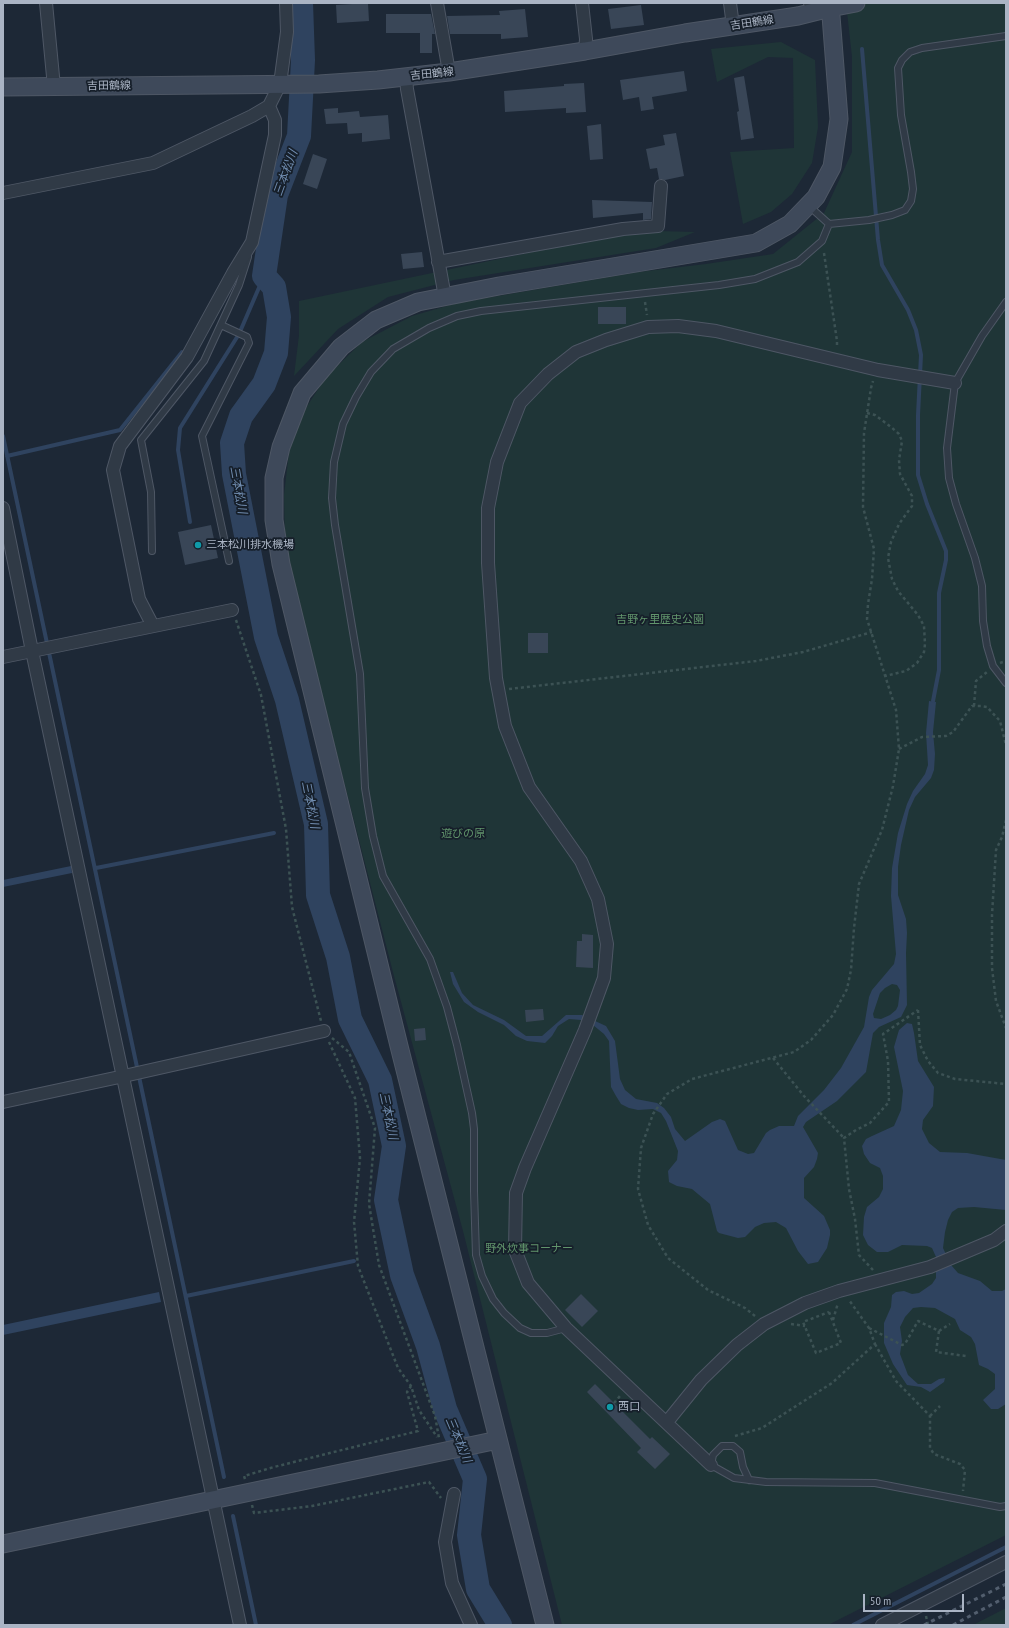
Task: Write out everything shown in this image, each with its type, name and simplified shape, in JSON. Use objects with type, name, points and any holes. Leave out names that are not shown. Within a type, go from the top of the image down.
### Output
[{"type":"street","points":[[46,3],[54,87]]},
{"type":"street","points":[[3,193],[153,163],[252,116],[269,106],[280,84],[287,32],[286,3]]},
{"type":"street","points":[[437,3],[449,72]]},
{"type":"street","points":[[582,3],[586,38],[585,51]]},
{"type":"street","points":[[730,3],[733,26]]},
{"type":"street","points":[[545,1625],[490,1441],[399,1046],[281,564],[274,520],[274,478],[281,447],[302,393],[341,347],[376,320],[418,302],[499,286],[756,244],[790,224],[816,197],[832,167],[839,119],[830,5],[810,3]]},
{"type":"street","name":"吉田鶴線","points":[[3,87],[319,84],[406,77],[449,72],[585,51],[798,16],[830,5],[856,3]]},
{"type":"street","points":[[406,77],[445,297]]},
{"type":"street","points":[[153,626],[139,599],[113,470],[120,446],[187,357],[233,273],[252,242],[275,135],[275,120],[269,106]]},
{"type":"street","points":[[438,262],[623,229],[658,226],[661,186]]},
{"type":"street","points":[[711,1465],[566,1328],[528,1283],[515,1250],[516,1193],[585,1030],[604,978],[607,944],[598,899],[581,861],[530,787],[505,726],[496,678],[488,562],[488,508],[496,462],[520,403],[548,374],[576,352],[606,340],[648,327],[678,326],[716,331],[878,370],[956,383]]},
{"type":"street","points":[[3,508],[134,1074],[213,1500],[240,1625]]},
{"type":"street","points":[[3,657],[232,610]]},
{"type":"street","points":[[3,1102],[324,1031]]},
{"type":"street","points":[[667,1422],[701,1380],[737,1345],[764,1324],[805,1303],[842,1290],[930,1267],[994,1240],[1006,1231]]},
{"type":"street","points":[[3,1544],[250,1492],[441,1446],[490,1441]]},
{"type":"street","points":[[454,1494],[445,1542],[452,1583],[471,1625]]},
{"type":"street","points":[[882,1625],[1006,1562]]},
{"type":"lane","points":[[808,205],[829,224],[869,220],[892,215],[905,210],[911,201],[913,189],[901,115],[898,68],[902,60],[910,52],[922,48],[1006,36]]},
{"type":"lane","points":[[566,1328],[547,1333],[531,1333],[520,1328],[504,1313],[493,1299],[482,1276],[476,1255],[474,1129],[472,1113],[457,1045],[447,1007],[430,959],[383,876],[373,836],[365,788],[360,674],[333,504],[334,462],[343,424],[356,397],[371,372],[393,349],[429,328],[457,316],[481,311],[645,294],[755,279],[798,262],[822,241],[829,224]]},
{"type":"lane","points":[[152,551],[151,492],[141,440],[204,361],[239,285],[252,242]]},
{"type":"lane","points":[[1006,302],[982,336],[956,383],[947,448],[950,478],[956,504],[975,558],[982,586],[986,646],[993,666],[1006,683]]},
{"type":"lane","points":[[221,325],[247,337],[249,344],[202,436],[229,561]]},
{"type":"lane","points":[[749,1480],[743,1467],[740,1452],[733,1446],[722,1446],[713,1455],[711,1465],[734,1478],[749,1480],[766,1482],[876,1483],[1000,1507],[1006,1506]]},
{"type":"path","points":[[822,241],[837,341],[837,361]]},
{"type":"path","points":[[645,294],[648,327]]},
{"type":"path","points":[[764,1324],[745,1308],[708,1290],[668,1258],[648,1225],[638,1190],[640,1148],[653,1114],[668,1094],[692,1079],[794,1052],[810,1040],[834,1015],[847,989],[851,970],[859,884],[882,830],[893,786],[899,749],[896,710],[867,619],[874,549],[863,507],[864,433],[871,388],[878,370]]},
{"type":"path","points":[[867,412],[876,415],[891,427],[899,434],[902,441],[899,460],[900,474],[912,496],[912,506],[899,524],[891,542],[888,558],[892,579],[898,592],[918,615],[924,626],[924,652],[917,662],[906,671],[886,676]]},
{"type":"path","points":[[232,610],[261,695],[286,829],[292,907],[324,1031],[355,1098],[360,1158],[354,1222],[358,1266],[398,1368],[411,1386],[419,1410],[441,1446]]},
{"type":"path","points":[[498,691],[756,660],[803,652],[872,632]]},
{"type":"path","points":[[974,706],[976,681],[993,666],[1006,660]]},
{"type":"path","points":[[899,749],[922,737],[946,736],[953,732],[972,706],[986,707],[994,714],[1000,721],[1006,745]]},
{"type":"path","points":[[1006,820],[1002,837],[996,850],[992,915],[992,968],[996,1001],[1006,1028]]},
{"type":"path","points":[[844,1138],[870,1123],[889,1102],[888,1061],[883,1034],[918,1010],[920,1045],[928,1061],[938,1073],[955,1079],[1006,1084]]},
{"type":"path","points":[[324,1031],[349,1052],[374,1128],[369,1204],[379,1265],[435,1416],[441,1446]]},
{"type":"path","points":[[773,1058],[785,1075],[844,1138],[849,1189],[855,1219],[859,1255],[869,1268],[884,1279]]},
{"type":"path","points":[[842,1290],[869,1328],[874,1344],[896,1381],[930,1416],[930,1448],[934,1454],[960,1464],[964,1470],[962,1499]]},
{"type":"path","points":[[829,1312],[841,1343],[816,1353],[805,1326],[803,1322],[829,1312]]},
{"type":"path","points":[[869,1328],[902,1345],[905,1344],[918,1321],[939,1331]]},
{"type":"path","points":[[950,1324],[939,1331],[936,1352],[966,1356]]},
{"type":"path","points":[[732,1437],[762,1428],[832,1383],[874,1344]]},
{"type":"path","points":[[411,1386],[408,1392],[418,1430],[244,1476],[250,1492],[254,1513],[312,1506],[429,1482],[441,1497],[440,1505]]},
{"type":"path","points":[[930,1416],[940,1406]]},
{"type":"green space","name":"吉野ヶ里歴史公園","points":[[846,3],[1006,3],[1006,1535],[828,1625],[562,1625],[463,1231],[394,976],[285,545],[284,495],[289,452],[302,414],[326,377],[362,342],[412,316],[457,303],[638,272],[773,254],[824,213],[852,152],[852,57]]},
{"type":"green space","points":[[781,42],[815,60],[818,127],[812,163],[792,194],[771,212],[743,224],[730,152],[794,148],[793,58],[768,57],[717,82],[711,49]]},
{"type":"green space","points":[[658,231],[695,232],[656,248],[454,280],[388,297],[338,329],[294,376],[299,335],[299,301],[589,240]]},
{"type":"green space","points":[[1006,1608],[1006,1625],[973,1625]]},
{"type":"water","points":[[929,701],[936,702],[933,732],[935,754],[934,770],[931,778],[915,797],[909,810],[901,845],[898,867],[898,895],[906,919],[907,933],[907,1005],[901,1017],[879,1027],[873,1033],[866,1072],[837,1101],[806,1122],[803,1127],[818,1153],[814,1167],[804,1178],[804,1198],[824,1216],[830,1230],[827,1248],[818,1262],[808,1264],[798,1251],[786,1228],[776,1222],[764,1223],[755,1227],[745,1237],[738,1238],[719,1233],[717,1231],[710,1204],[692,1189],[677,1186],[669,1182],[668,1171],[677,1160],[678,1151],[666,1121],[661,1113],[653,1109],[638,1110],[621,1104],[611,1087],[609,1041],[604,1034],[593,1025],[581,1020],[569,1019],[558,1026],[552,1036],[545,1043],[527,1041],[516,1036],[504,1025],[478,1012],[464,1002],[453,984],[450,972],[453,972],[462,993],[473,1005],[504,1020],[526,1036],[542,1036],[566,1015],[582,1015],[606,1026],[615,1041],[620,1079],[625,1090],[636,1099],[657,1103],[664,1108],[671,1117],[675,1129],[685,1141],[712,1122],[720,1119],[725,1121],[738,1150],[748,1154],[754,1153],[766,1133],[770,1130],[779,1126],[794,1126],[798,1116],[824,1090],[841,1068],[864,1027],[869,997],[872,990],[894,964],[896,954],[891,896],[892,868],[898,833],[907,804],[913,791],[925,774],[928,765],[926,733]],"holes":[[[892,984],[897,985],[900,990],[896,1010],[890,1015],[881,1019],[874,1018],[873,1014],[880,993]]]},
{"type":"water","points":[[71,866],[72,873],[3,887],[3,880]]},
{"type":"water","points":[[907,1023],[912,1024],[918,1061],[934,1087],[933,1106],[923,1120],[922,1129],[929,1143],[940,1152],[967,1153],[1006,1160],[1006,1210],[974,1207],[958,1208],[952,1212],[948,1220],[943,1248],[951,1265],[958,1273],[980,1281],[992,1291],[1002,1291],[1006,1289],[1006,1404],[998,1409],[991,1409],[983,1400],[995,1389],[995,1374],[979,1365],[975,1344],[971,1337],[960,1330],[955,1319],[935,1308],[913,1308],[905,1317],[900,1327],[902,1341],[900,1354],[908,1375],[918,1384],[931,1384],[939,1379],[945,1378],[944,1382],[930,1392],[921,1387],[907,1385],[893,1364],[884,1343],[884,1323],[891,1307],[892,1295],[896,1292],[904,1291],[912,1294],[919,1293],[932,1284],[936,1278],[936,1257],[932,1248],[927,1246],[902,1245],[888,1252],[877,1252],[868,1245],[863,1235],[864,1217],[867,1207],[879,1197],[883,1189],[883,1176],[880,1168],[870,1163],[864,1154],[862,1146],[866,1139],[894,1126],[901,1110],[903,1091],[894,1047],[899,1030]]},
{"type":"water","points":[[159,1292],[161,1302],[3,1335],[3,1325]]},
{"type":"building","points":[[368,3],[369,21],[337,23],[336,5]]},
{"type":"building","points":[[641,5],[644,25],[611,29],[608,9]]},
{"type":"building","points":[[525,9],[528,37],[501,39],[501,34],[450,34],[447,16],[500,15],[499,11]]},
{"type":"building","points":[[386,14],[431,14],[435,34],[432,34],[432,53],[420,53],[420,33],[386,33]]},
{"type":"building","points":[[684,71],[687,91],[652,97],[654,109],[641,111],[639,97],[623,100],[620,80]]},
{"type":"building","points":[[744,76],[754,138],[741,140],[737,112],[739,111],[734,78]]},
{"type":"building","points":[[584,83],[586,112],[566,113],[566,108],[505,112],[504,91]]},
{"type":"building","points":[[338,108],[338,113],[359,111],[360,117],[388,115],[390,139],[362,142],[362,133],[348,134],[347,123],[326,124],[324,109]]},
{"type":"building","points":[[601,124],[603,159],[590,160],[587,126]]},
{"type":"building","points":[[676,133],[684,176],[665,180],[659,179],[657,168],[650,169],[646,149],[665,145],[663,135]]},
{"type":"building","points":[[313,154],[327,159],[317,189],[303,184]]},
{"type":"building","points":[[592,200],[652,202],[651,219],[643,220],[643,213],[593,218]]},
{"type":"building","points":[[422,252],[424,267],[403,269],[401,254]]},
{"type":"building","points":[[598,307],[626,307],[626,324],[598,324]]},
{"type":"building","name":"三本松川排水機場","points":[[211,525],[218,558],[185,565],[178,532]]},
{"type":"building","points":[[528,633],[548,633],[548,653],[528,653]]},
{"type":"building","points":[[582,934],[593,935],[593,968],[576,967],[577,941],[582,941]]},
{"type":"building","points":[[543,1009],[544,1020],[526,1022],[525,1010]]},
{"type":"building","points":[[425,1028],[426,1040],[415,1041],[414,1029]]},
{"type":"building","points":[[581,1294],[598,1311],[582,1327],[565,1310]]},
{"type":"building","points":[[595,1384],[650,1439],[652,1437],[670,1454],[655,1469],[637,1452],[641,1448],[587,1392]]},
{"type":"waterway","name":"三本松川","points":[[301,3],[303,60],[299,136],[276,195],[264,276],[274,287],[279,317],[276,353],[264,384],[241,416],[232,443],[234,474],[266,637],[287,700],[316,824],[318,895],[338,957],[350,1019],[380,1080],[394,1146],[386,1200],[402,1275],[428,1346],[445,1409],[475,1479],[469,1535],[478,1589],[500,1625]]},
{"type":"waterway","points":[[862,49],[878,240],[882,265],[908,310],[916,330],[921,355],[918,415],[918,475],[927,504],[946,551],[946,560],[939,593],[939,670],[933,701]]},
{"type":"waterway","points":[[190,522],[178,450],[180,428],[239,334],[264,276]]},
{"type":"waterway","points":[[7,456],[120,430],[182,352]]},
{"type":"waterway","points":[[3,436],[224,1477]]},
{"type":"waterway","points":[[96,868],[274,833]]},
{"type":"waterway","points":[[186,1296],[354,1261]]},
{"type":"waterway","points":[[233,1516],[256,1625]]},
{"type":"waterway","points":[[853,1625],[1006,1547]]},
{"type":"railway","points":[[924,1625],[1006,1584]]},
{"type":"railway","points":[[953,1625],[1006,1597]]},
{"type":"place","name":"三本松川排水機場","points":[[198,545]]},
{"type":"place","name":"西口","points":[[610,1407]]},
{"type":"park label","name":"遊びの原","points":[[463,834]]},
{"type":"park label","name":"野外炊事コーナー","points":[[529,1249]]}]
